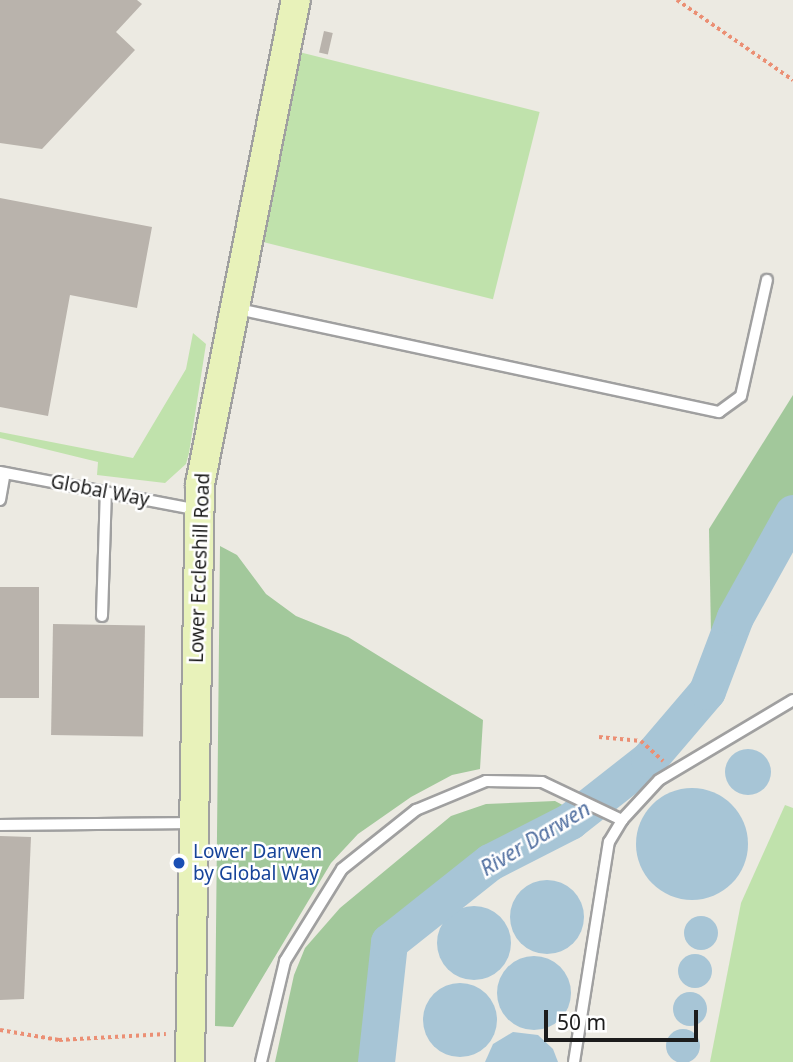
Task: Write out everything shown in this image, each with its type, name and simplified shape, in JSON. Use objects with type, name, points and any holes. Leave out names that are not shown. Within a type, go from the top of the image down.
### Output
[{"type":"street","name":"Lower Eccleshill Road","points":[[190,1062],[200,484],[296,0]]},
{"type":"lane","points":[[234,308],[719,412],[741,396],[767,280]]},
{"type":"lane","points":[[0,500],[2,472]]},
{"type":"lane","name":"Global Way","points":[[2,472],[199,510]]},
{"type":"lane","points":[[102,616],[106,492]]},
{"type":"lane","points":[[573,1062],[609,842],[622,820],[659,780],[793,700]]},
{"type":"lane","points":[[261,1062],[285,961],[342,869],[416,810],[486,781],[542,782],[622,820]]},
{"type":"lane","points":[[0,825],[195,823]]},
{"type":"path","points":[[677,0],[793,80]]},
{"type":"path","points":[[599,737],[623,736],[642,743],[664,761]]},
{"type":"path","points":[[0,1030],[59,1040],[166,1035],[170,1021],[191,1021]]},
{"type":"green space","points":[[299,52],[540,112],[493,299],[252,239]]},
{"type":"green space","points":[[193,333],[206,344],[189,453],[186,464],[165,483],[97,475],[98,462],[0,438],[0,432],[133,458],[186,369]]},
{"type":"green space","points":[[793,395],[793,502],[711,634],[709,529]]},
{"type":"green space","points":[[220,546],[237,555],[266,594],[296,616],[348,637],[483,720],[480,769],[452,775],[411,797],[358,834],[331,863],[233,1027],[215,1026]]},
{"type":"green space","points":[[555,801],[574,811],[486,854],[378,939],[362,1062],[275,1062],[294,975],[305,948],[340,908],[451,816],[486,804]]},
{"type":"green space","points":[[785,805],[793,808],[793,1062],[710,1062],[741,903]]},
{"type":"water","points":[[748,749],[764,756],[771,772],[764,788],[748,795],[732,788],[725,772],[732,756]]},
{"type":"water","points":[[692,788],[713,793],[731,805],[743,823],[748,844],[743,865],[731,883],[713,895],[692,900],[671,895],[653,883],[641,865],[636,844],[641,823],[653,805],[671,793]]},
{"type":"water","points":[[547,880],[561,883],[573,891],[581,903],[584,917],[581,931],[573,943],[561,951],[547,954],[533,951],[521,943],[513,931],[510,917],[513,903],[521,891],[533,883]]},
{"type":"water","points":[[474,906],[488,909],[500,917],[508,929],[511,943],[508,957],[500,969],[488,977],[474,980],[460,977],[448,969],[440,957],[437,943],[440,929],[448,917],[460,909]]},
{"type":"water","points":[[701,916],[713,921],[718,933],[713,945],[701,950],[689,945],[684,933],[689,921]]},
{"type":"water","points":[[695,954],[707,959],[712,971],[707,983],[695,988],[683,983],[678,971],[683,959]]},
{"type":"water","points":[[534,956],[548,959],[560,967],[568,979],[571,993],[568,1007],[560,1019],[548,1027],[534,1030],[520,1027],[508,1019],[500,1007],[497,993],[500,979],[508,967],[520,959]]},
{"type":"water","points":[[460,983],[474,986],[486,994],[494,1006],[497,1020],[494,1034],[486,1046],[474,1054],[460,1057],[446,1054],[434,1046],[426,1034],[423,1020],[426,1006],[434,994],[446,986]]},
{"type":"water","points":[[690,992],[702,997],[707,1009],[702,1021],[690,1026],[678,1021],[673,1009],[678,997]]},
{"type":"water","points":[[683,1029],[695,1034],[700,1046],[695,1058],[683,1063],[671,1058],[666,1046],[671,1034]]},
{"type":"water","points":[[513,1032],[538,1035],[553,1049],[558,1062],[485,1062],[493,1044]]},
{"type":"building","points":[[0,0],[137,0],[142,4],[116,32],[135,50],[42,149],[0,143]]},
{"type":"building","points":[[324,31],[333,33],[328,54],[319,52]]},
{"type":"building","points":[[0,198],[152,227],[137,308],[70,295],[48,416],[0,407]]},
{"type":"building","points":[[0,587],[39,587],[39,698],[0,698]]},
{"type":"building","points":[[53,624],[145,626],[143,737],[51,735]]},
{"type":"building","points":[[0,836],[31,837],[24,999],[0,1000]]},
{"type":"waterway","name":"River Darwen","points":[[376,1062],[389,942],[490,862],[570,821],[649,759],[707,691],[735,617],[793,513]]},
{"type":"place","name":"Lower Darwen by Global Way","points":[[179,863]]}]
